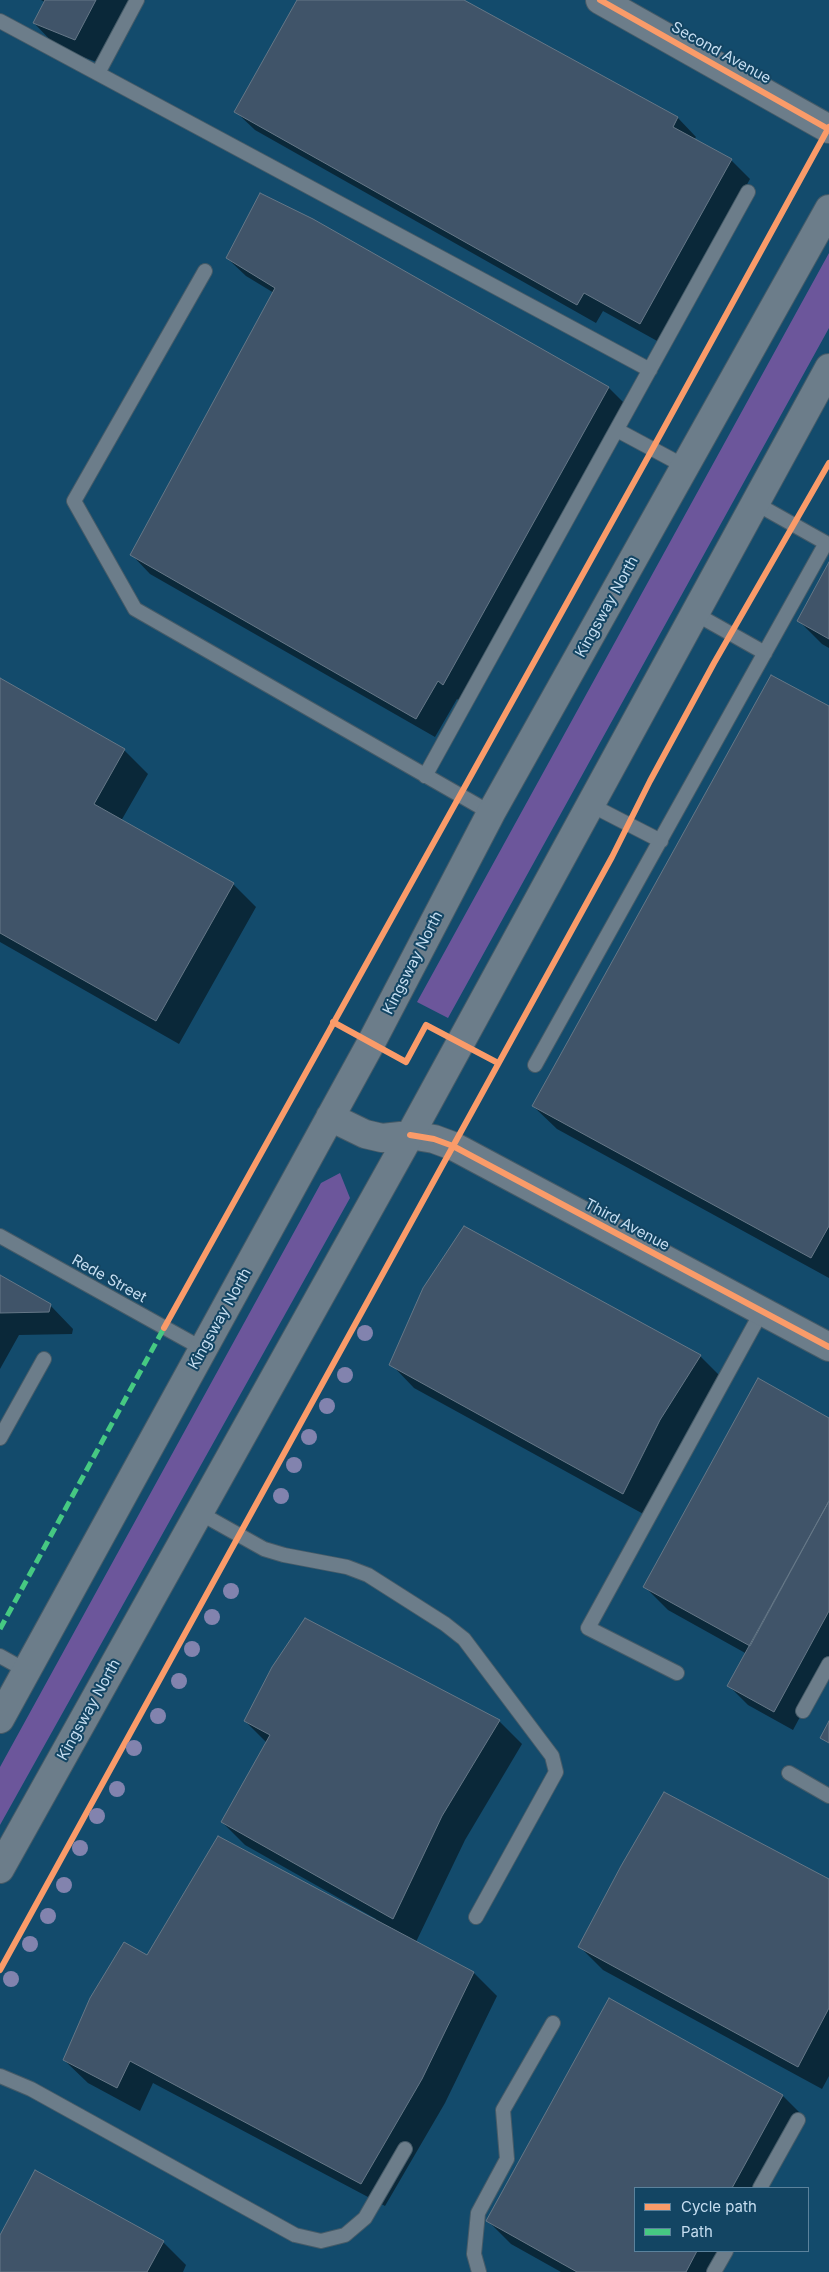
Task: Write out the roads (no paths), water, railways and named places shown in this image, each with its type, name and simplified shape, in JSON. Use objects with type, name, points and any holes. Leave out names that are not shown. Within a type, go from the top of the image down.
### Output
[{"type":"street","name":"Second Avenue","points":[[600,0],[829,129]]},
{"type":"street","name":"Kingsway North","points":[[0,1719],[371,1043],[491,813],[829,209]]},
{"type":"street","name":"Kingsway North","points":[[0,1869],[410,1135],[589,804],[829,368]]},
{"type":"street","name":"Third Avenue","points":[[330,1117],[365,1134],[382,1138],[410,1135],[434,1139],[453,1146],[829,1347]]},
{"type":"lane","points":[[98,73],[137,0]]},
{"type":"lane","points":[[0,20],[650,370]]},
{"type":"lane","points":[[425,776],[748,192]]},
{"type":"lane","points":[[205,271],[74,501],[136,609],[491,813]]},
{"type":"lane","points":[[617,430],[686,467]]},
{"type":"lane","points":[[535,1064],[826,543],[755,503]]},
{"type":"lane","points":[[694,613],[765,653]]},
{"type":"lane","points":[[589,804],[660,841]]},
{"type":"lane","name":"Rede Street","points":[[0,1236],[203,1349]]},
{"type":"lane","points":[[676,1673],[588,1628],[762,1311]]},
{"type":"lane","points":[[0,1438],[44,1358]]},
{"type":"lane","points":[[198,1512],[264,1549],[284,1555],[347,1567],[368,1575],[445,1624],[464,1639],[552,1756],[556,1772],[476,1917]]},
{"type":"lane","points":[[0,1656],[27,1671]]},
{"type":"lane","points":[[803,1711],[829,1664]]},
{"type":"lane","points":[[789,1773],[829,1796]]},
{"type":"lane","points":[[479,2272],[474,2254],[478,2213],[506,2159],[504,2110],[553,2023]]},
{"type":"lane","points":[[0,2076],[31,2089],[295,2235],[321,2241],[345,2235],[365,2218],[405,2149]]},
{"type":"lane","points":[[761,2187],[798,2120]]},
{"type":"lane","points":[[714,2272],[725,2252]]}]
